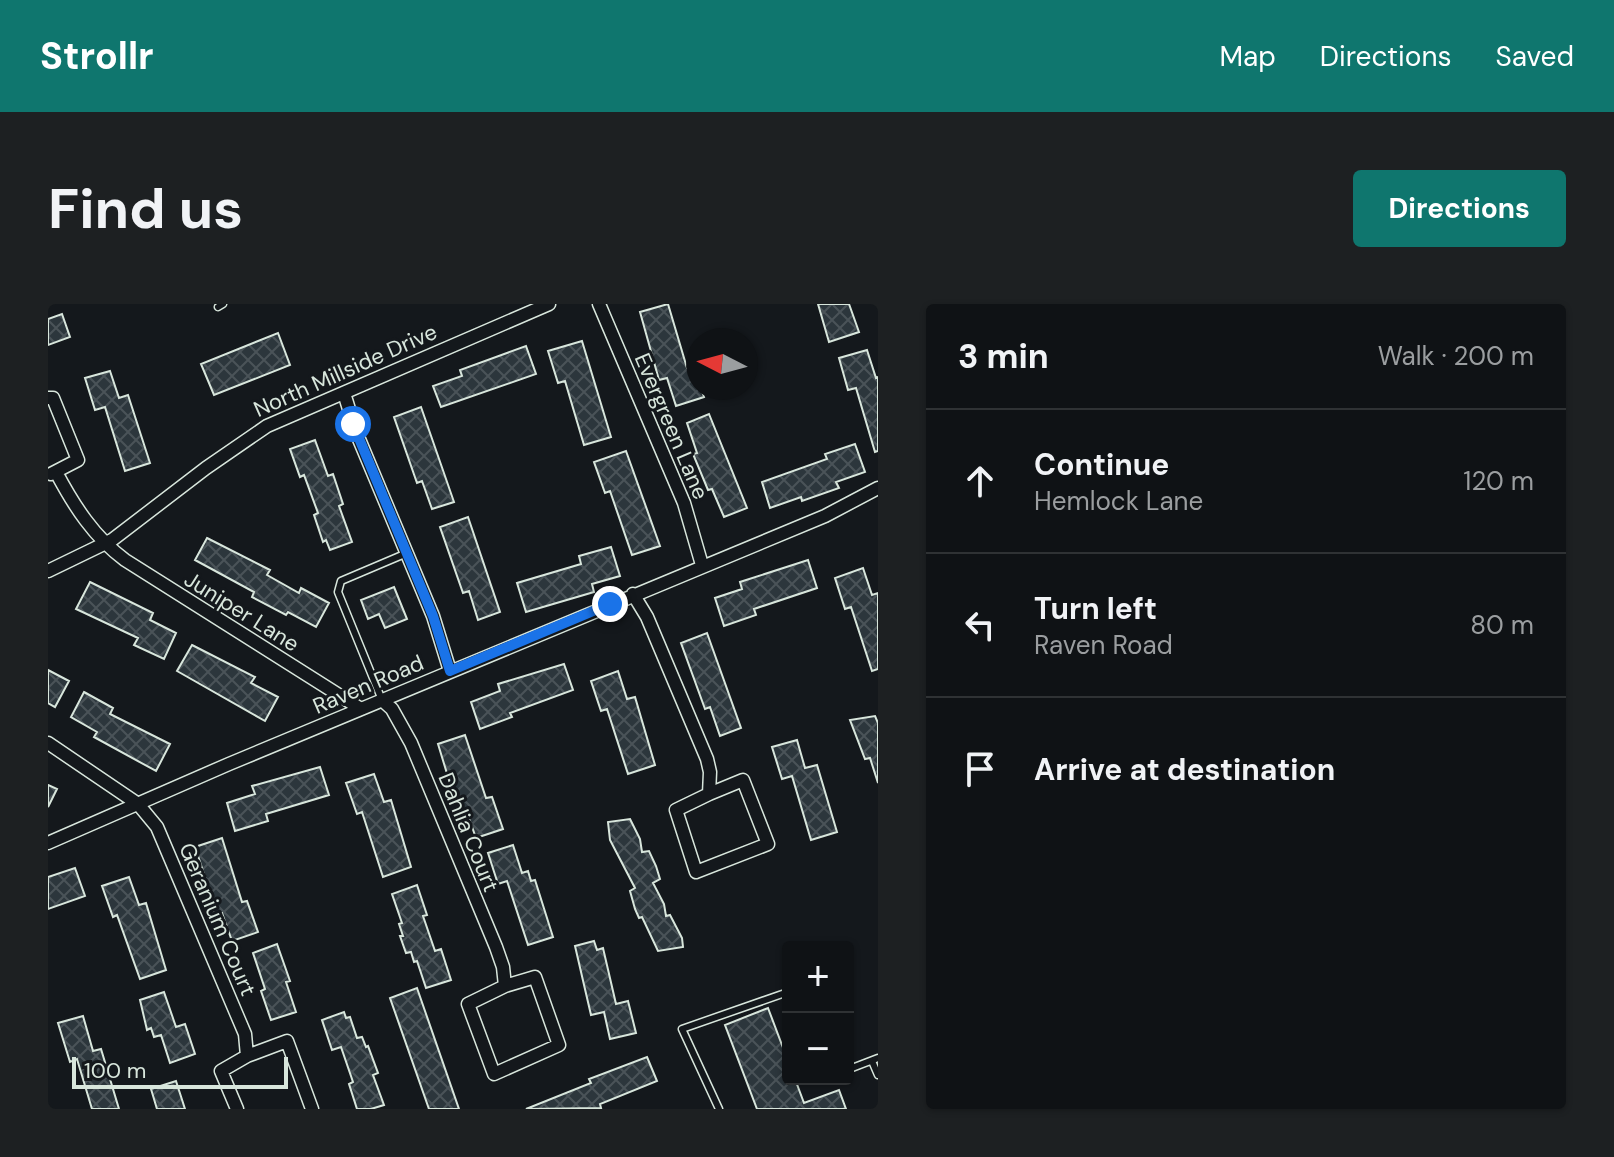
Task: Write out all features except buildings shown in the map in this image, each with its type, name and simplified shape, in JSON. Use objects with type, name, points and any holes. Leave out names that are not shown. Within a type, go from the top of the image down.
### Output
[{"type":"street","name":"North Millside Drive","points":[[48,571],[106,544],[254,433],[549,304]]},
{"type":"street","name":"Evergreen Lane","points":[[599,304],[684,503],[702,565]]},
{"type":"street","points":[[344,393],[356,432],[433,616],[450,671]]},
{"type":"street","points":[[48,398],[53,398],[78,460],[52,474]]},
{"type":"street","name":"Juniper Lane","points":[[52,474],[106,544],[144,574],[361,709]]},
{"type":"street","name":"Raven Road","points":[[48,843],[877,492]]},
{"type":"street","points":[[633,594],[647,617],[707,759],[709,794]]},
{"type":"street","name":"Dahlia Court","points":[[382,700],[399,719],[423,771],[496,947],[505,986]]},
{"type":"street","points":[[48,743],[138,804]]},
{"type":"street","points":[[743,780],[768,844],[696,872],[676,810],[709,794],[743,780]]},
{"type":"street","name":"Geranium Court","points":[[138,804],[157,827],[242,1024],[247,1056]]},
{"type":"street","points":[[535,977],[559,1045],[494,1074],[468,1004],[505,986],[535,977]]},
{"type":"street","points":[[237,1109],[221,1071],[247,1056],[287,1041],[312,1109]]},
{"type":"lane","points":[[382,700],[338,592],[341,581],[407,553]]},
{"type":"lane","points":[[719,1109],[682,1029],[782,994]]},
{"type":"lane","points":[[854,1067],[875,1059],[878,1075]]},
{"type":"route","points":[[353,424],[433,616],[450,671],[610,604]]}]
